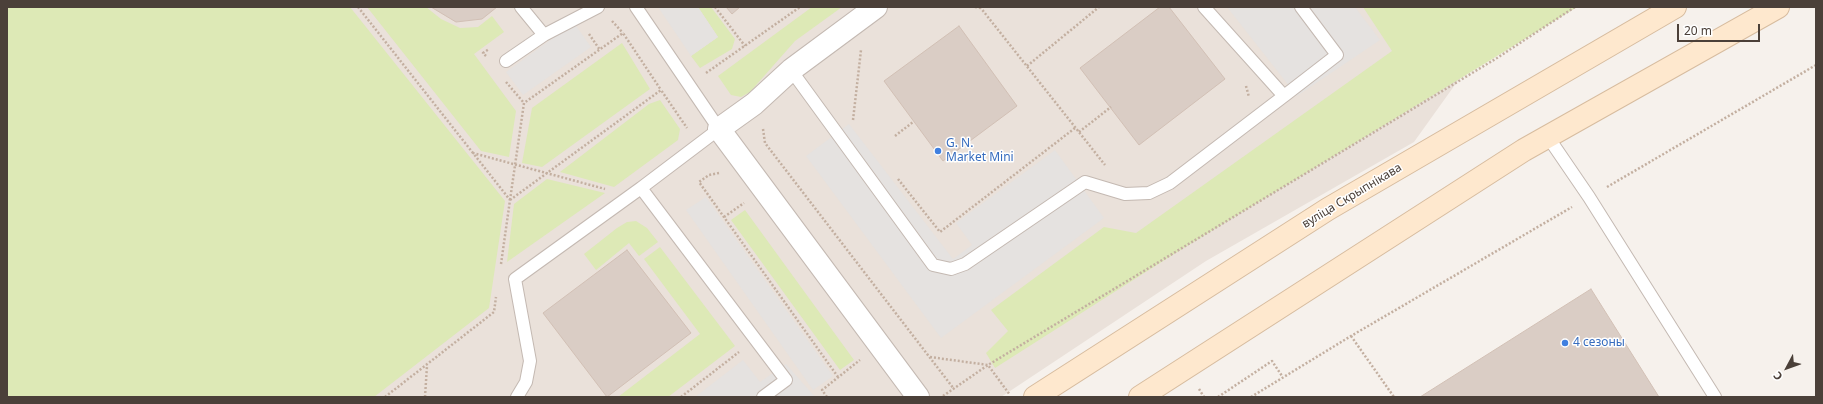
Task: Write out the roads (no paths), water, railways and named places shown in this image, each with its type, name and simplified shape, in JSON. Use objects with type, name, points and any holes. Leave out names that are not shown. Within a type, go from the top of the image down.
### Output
[{"type":"main road","name":"вуліца Скрыпнікава","points":[[1035,397],[1328,209],[1675,7]]},
{"type":"main road","points":[[1140,397],[1524,150],[1778,7]]},
{"type":"street","points":[[876,7],[792,70],[754,104],[720,129],[918,397]]},
{"type":"lane","points":[[521,7],[544,35]]},
{"type":"lane","points":[[506,61],[544,35],[598,7]]},
{"type":"lane","points":[[517,397],[526,382],[530,361],[515,279],[642,188],[720,129],[636,7]]},
{"type":"lane","points":[[1204,7],[1284,96]]},
{"type":"lane","points":[[792,70],[933,265],[951,269],[966,264],[1085,182],[1125,194],[1149,193],[1170,183],[1337,55],[1300,7]]},
{"type":"lane","points":[[1548,137],[1589,197],[1715,397]]},
{"type":"lane","points":[[642,188],[786,380],[763,397]]},
{"type":"place","name":"G. N. Market Mini","points":[[938,151]]},
{"type":"place","name":"4 сезоны","points":[[1565,343]]}]
